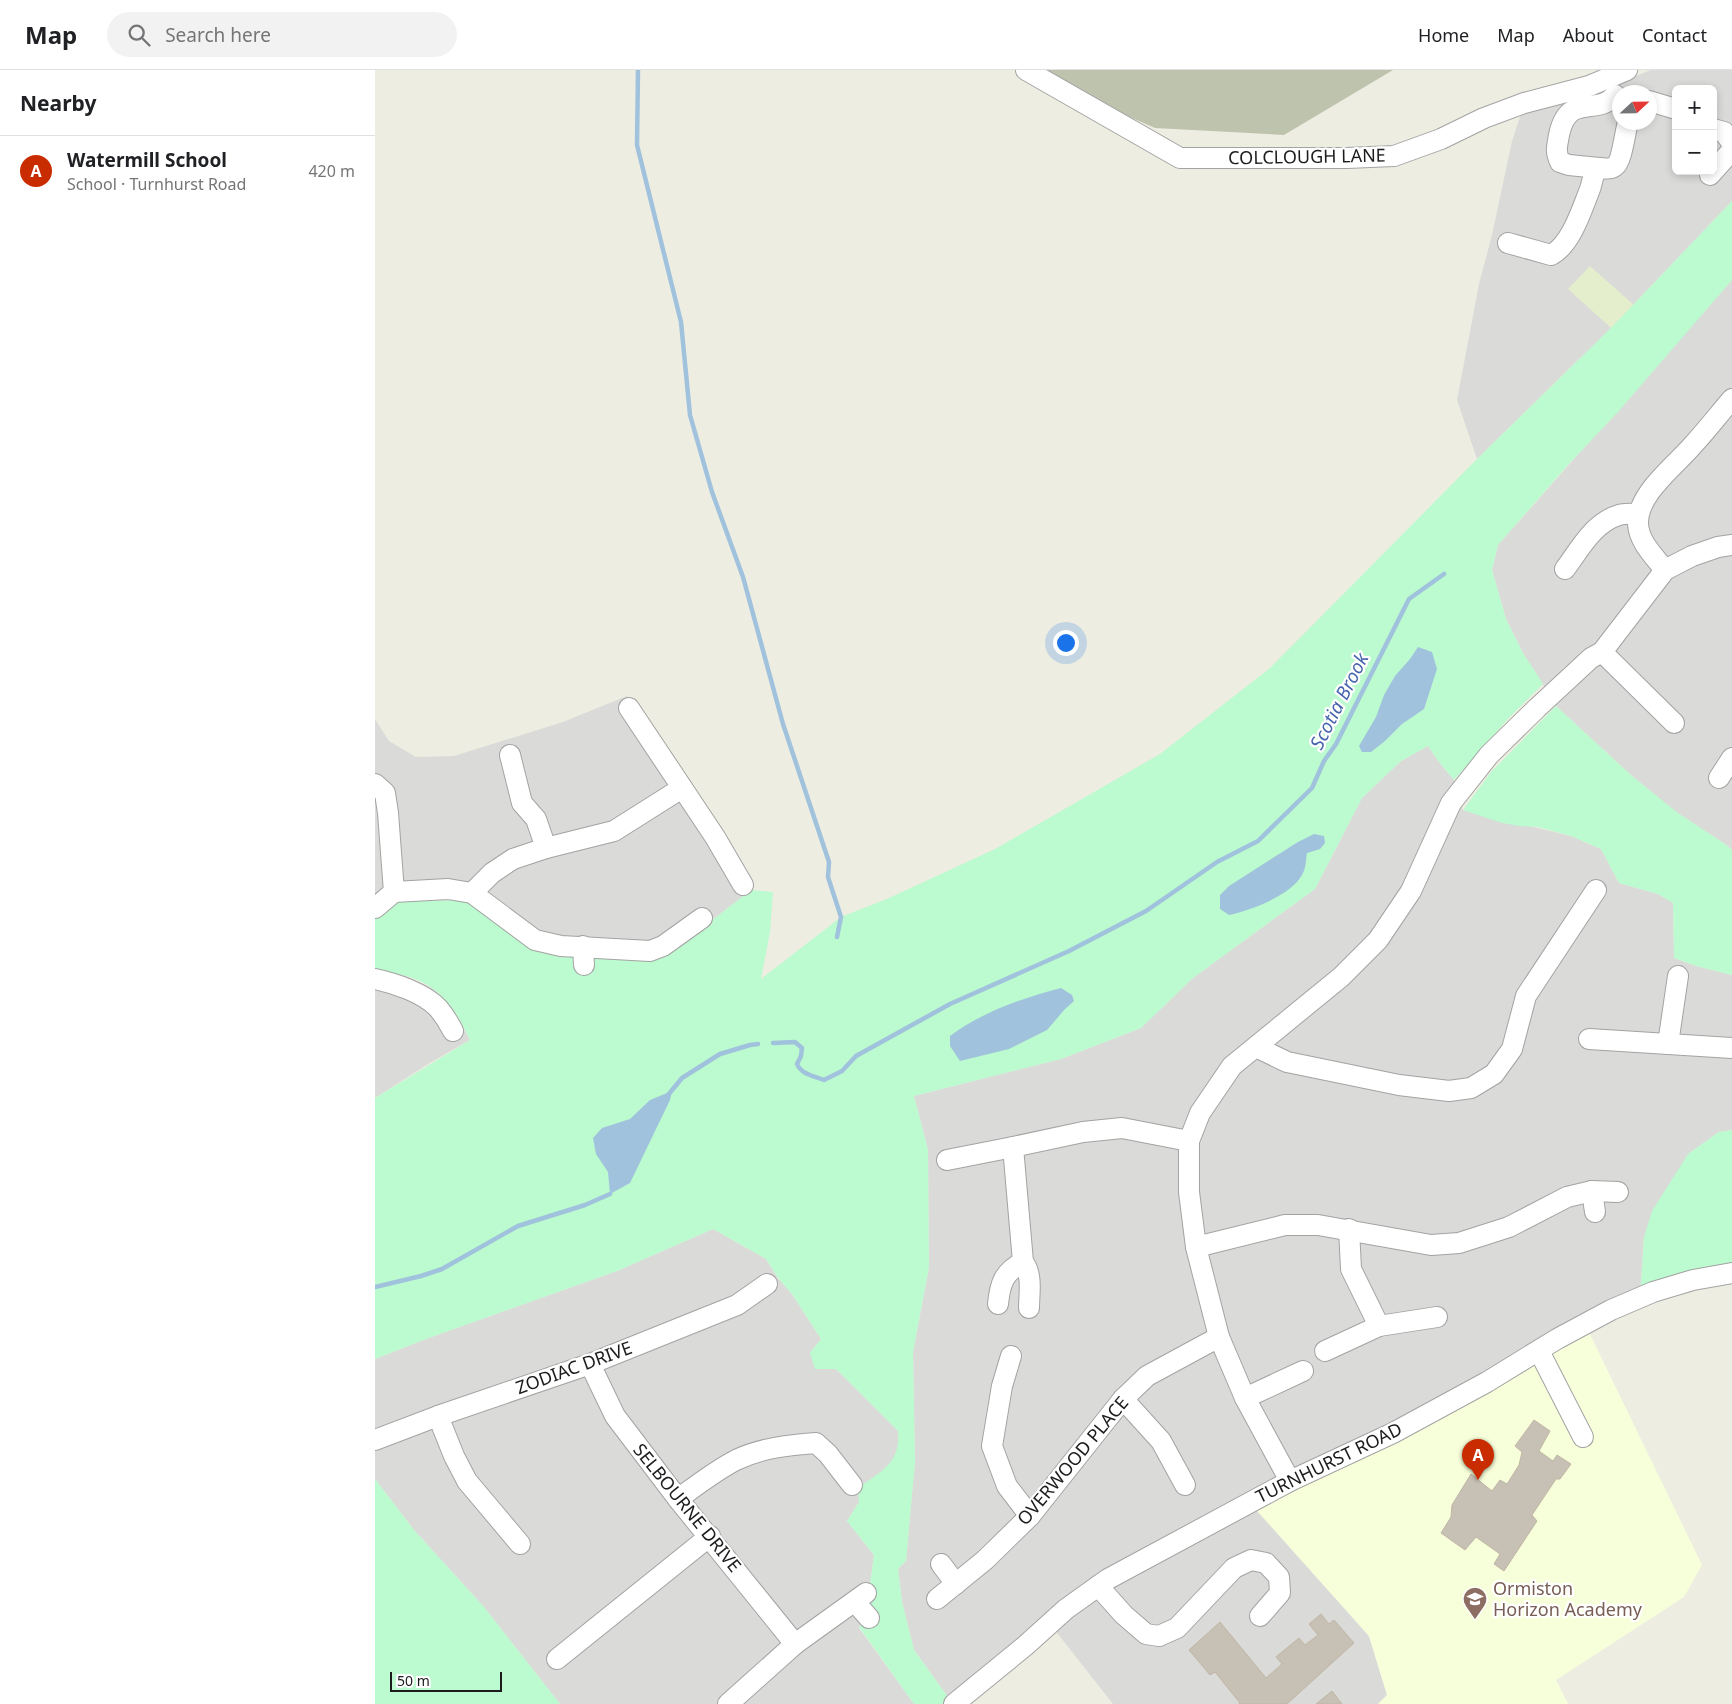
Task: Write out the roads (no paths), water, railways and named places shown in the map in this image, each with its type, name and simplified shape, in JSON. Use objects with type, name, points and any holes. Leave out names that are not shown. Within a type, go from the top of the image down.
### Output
[{"type":"street","name":"COLCLOUGH LANE","points":[[1026,70],[1180,158],[1347,158],[1394,156],[1441,140],[1484,118],[1524,103],[1589,86],[1627,70]]},
{"type":"street","points":[[1589,86],[1612,93]]},
{"type":"street","points":[[1612,99],[1603,104],[1588,105],[1565,116],[1561,124],[1556,152],[1560,162],[1569,165],[1609,169],[1616,166],[1620,159],[1625,130]]},
{"type":"street","points":[[1657,103],[1672,108]]},
{"type":"street","points":[[1717,130],[1725,132],[1732,143]]},
{"type":"street","points":[[1717,167],[1732,150]]},
{"type":"street","points":[[1508,243],[1551,255],[1559,252],[1568,240],[1591,187],[1594,172],[1599,168]]},
{"type":"street","points":[[1665,570],[1645,546],[1638,526],[1638,514],[1651,490],[1692,447],[1732,399]]},
{"type":"street","points":[[1565,569],[1595,528],[1621,514],[1638,514]]},
{"type":"street","points":[[1290,1481],[1245,1398],[1219,1337],[1196,1247],[1189,1192],[1189,1141],[1200,1113],[1232,1066],[1341,977],[1378,940],[1411,891],[1451,803],[1489,755],[1591,658],[1602,652],[1665,570],[1692,556],[1718,547],[1732,545]]},
{"type":"street","points":[[1602,652],[1674,723]]},
{"type":"street","points":[[629,708],[743,885]]},
{"type":"street","points":[[510,755],[522,802],[536,819],[546,848]]},
{"type":"street","points":[[1719,778],[1732,758]]},
{"type":"street","points":[[375,784],[385,793],[393,892]]},
{"type":"street","points":[[472,893],[492,873],[513,859],[546,848],[613,831],[682,788]]},
{"type":"street","points":[[375,908],[393,892],[448,889],[472,893],[535,940],[555,945],[583,956],[633,950],[657,950],[702,918]]},
{"type":"street","points":[[1256,1047],[1287,1062],[1399,1085],[1449,1091],[1471,1088],[1494,1074],[1512,1049],[1526,996],[1596,890]]},
{"type":"street","points":[[1668,1044],[1678,976]]},
{"type":"street","points":[[375,979],[395,984],[427,1000],[437,1007],[453,1031]]},
{"type":"street","points":[[1589,1039],[1732,1048]]},
{"type":"street","points":[[947,1160],[1083,1132],[1122,1128],[1189,1141]]},
{"type":"street","points":[[1013,1147],[1023,1262],[1027,1267],[1030,1281],[1029,1308]]},
{"type":"street","points":[[1196,1247],[1285,1225],[1318,1225],[1349,1229],[1431,1245],[1459,1242],[1509,1227],[1567,1197],[1592,1191],[1618,1192]]},
{"type":"street","points":[[1592,1191],[1595,1212]]},
{"type":"street","points":[[1349,1229],[1351,1268],[1379,1326]]},
{"type":"street","points":[[998,1304],[1000,1284],[1014,1267],[1023,1262]]},
{"type":"street","name":"TURNHURST ROAD","points":[[954,1704],[1025,1646],[1066,1609],[1108,1578],[1290,1481],[1393,1433],[1611,1310],[1653,1292],[1693,1280],[1732,1273]]},
{"type":"street","name":"ZODIAC DRIVE","points":[[375,1440],[438,1416],[590,1364],[737,1306],[767,1284]]},
{"type":"street","points":[[1325,1351],[1379,1326],[1437,1317]]},
{"type":"street","name":"OVERWOOD PLACE","points":[[937,1599],[985,1560],[1031,1516],[1123,1398],[1147,1376],[1219,1337]]},
{"type":"street","points":[[1539,1351],[1583,1436]]},
{"type":"street","points":[[1011,1356],[1002,1386],[992,1446],[1007,1486],[1031,1516]]},
{"type":"street","name":"SELBOURNE DRIVE","points":[[590,1364],[615,1416],[678,1499],[710,1536],[795,1644]]},
{"type":"street","points":[[1245,1398],[1303,1371]]},
{"type":"street","points":[[1123,1398],[1161,1441],[1176,1477]]},
{"type":"street","points":[[438,1416],[454,1456],[467,1481],[507,1515],[520,1544]]},
{"type":"street","points":[[678,1499],[706,1478],[737,1460],[761,1451],[786,1445],[816,1443],[852,1485]]},
{"type":"street","points":[[557,1659],[710,1536]]},
{"type":"street","points":[[1098,1586],[1124,1615],[1146,1634],[1159,1636],[1177,1628],[1234,1568],[1251,1560],[1266,1562],[1279,1577],[1280,1593],[1261,1616]]},
{"type":"street","points":[[941,1564],[955,1584]]},
{"type":"street","points":[[727,1704],[795,1644],[860,1597],[869,1618]]},
{"type":"water","points":[[1418,647],[1432,652],[1437,669],[1424,709],[1402,724],[1371,752],[1362,752],[1359,746],[1376,717],[1384,695],[1395,676]]},
{"type":"water","points":[[1314,834],[1324,836],[1325,843],[1320,849],[1307,853],[1303,873],[1290,888],[1271,900],[1238,913],[1229,915],[1220,909],[1220,895],[1229,886],[1298,842]]},
{"type":"water","points":[[1061,988],[1072,995],[1074,1001],[1047,1030],[1009,1049],[960,1061],[950,1046],[950,1036],[975,1020],[1018,1001]]},
{"type":"water","points":[[672,1091],[670,1100],[630,1183],[610,1194],[608,1172],[596,1154],[593,1138],[602,1128],[630,1119],[650,1100]]},
{"type":"waterway","points":[[638,70],[637,145],[681,322],[690,415],[712,492],[743,577],[783,724],[829,862],[828,877],[841,917],[837,937]]},
{"type":"waterway","name":"Scotia Brook","points":[[773,1043],[795,1042],[802,1048],[797,1064],[799,1067],[808,1074],[824,1080],[842,1071],[856,1056],[950,1004],[1069,951],[1146,911],[1217,862],[1258,841],[1312,788],[1324,761],[1336,744],[1409,599],[1444,574]]},
{"type":"waterway","points":[[668,1095],[682,1078],[720,1054],[758,1044]]},
{"type":"waterway","points":[[375,1287],[442,1269],[518,1226],[585,1205],[610,1194]]},
{"type":"place","name":"Watermill School","points":[[1478,1480]]},
{"type":"place","name":"Ormiston Horizon Academy","points":[[1475,1620]]}]
